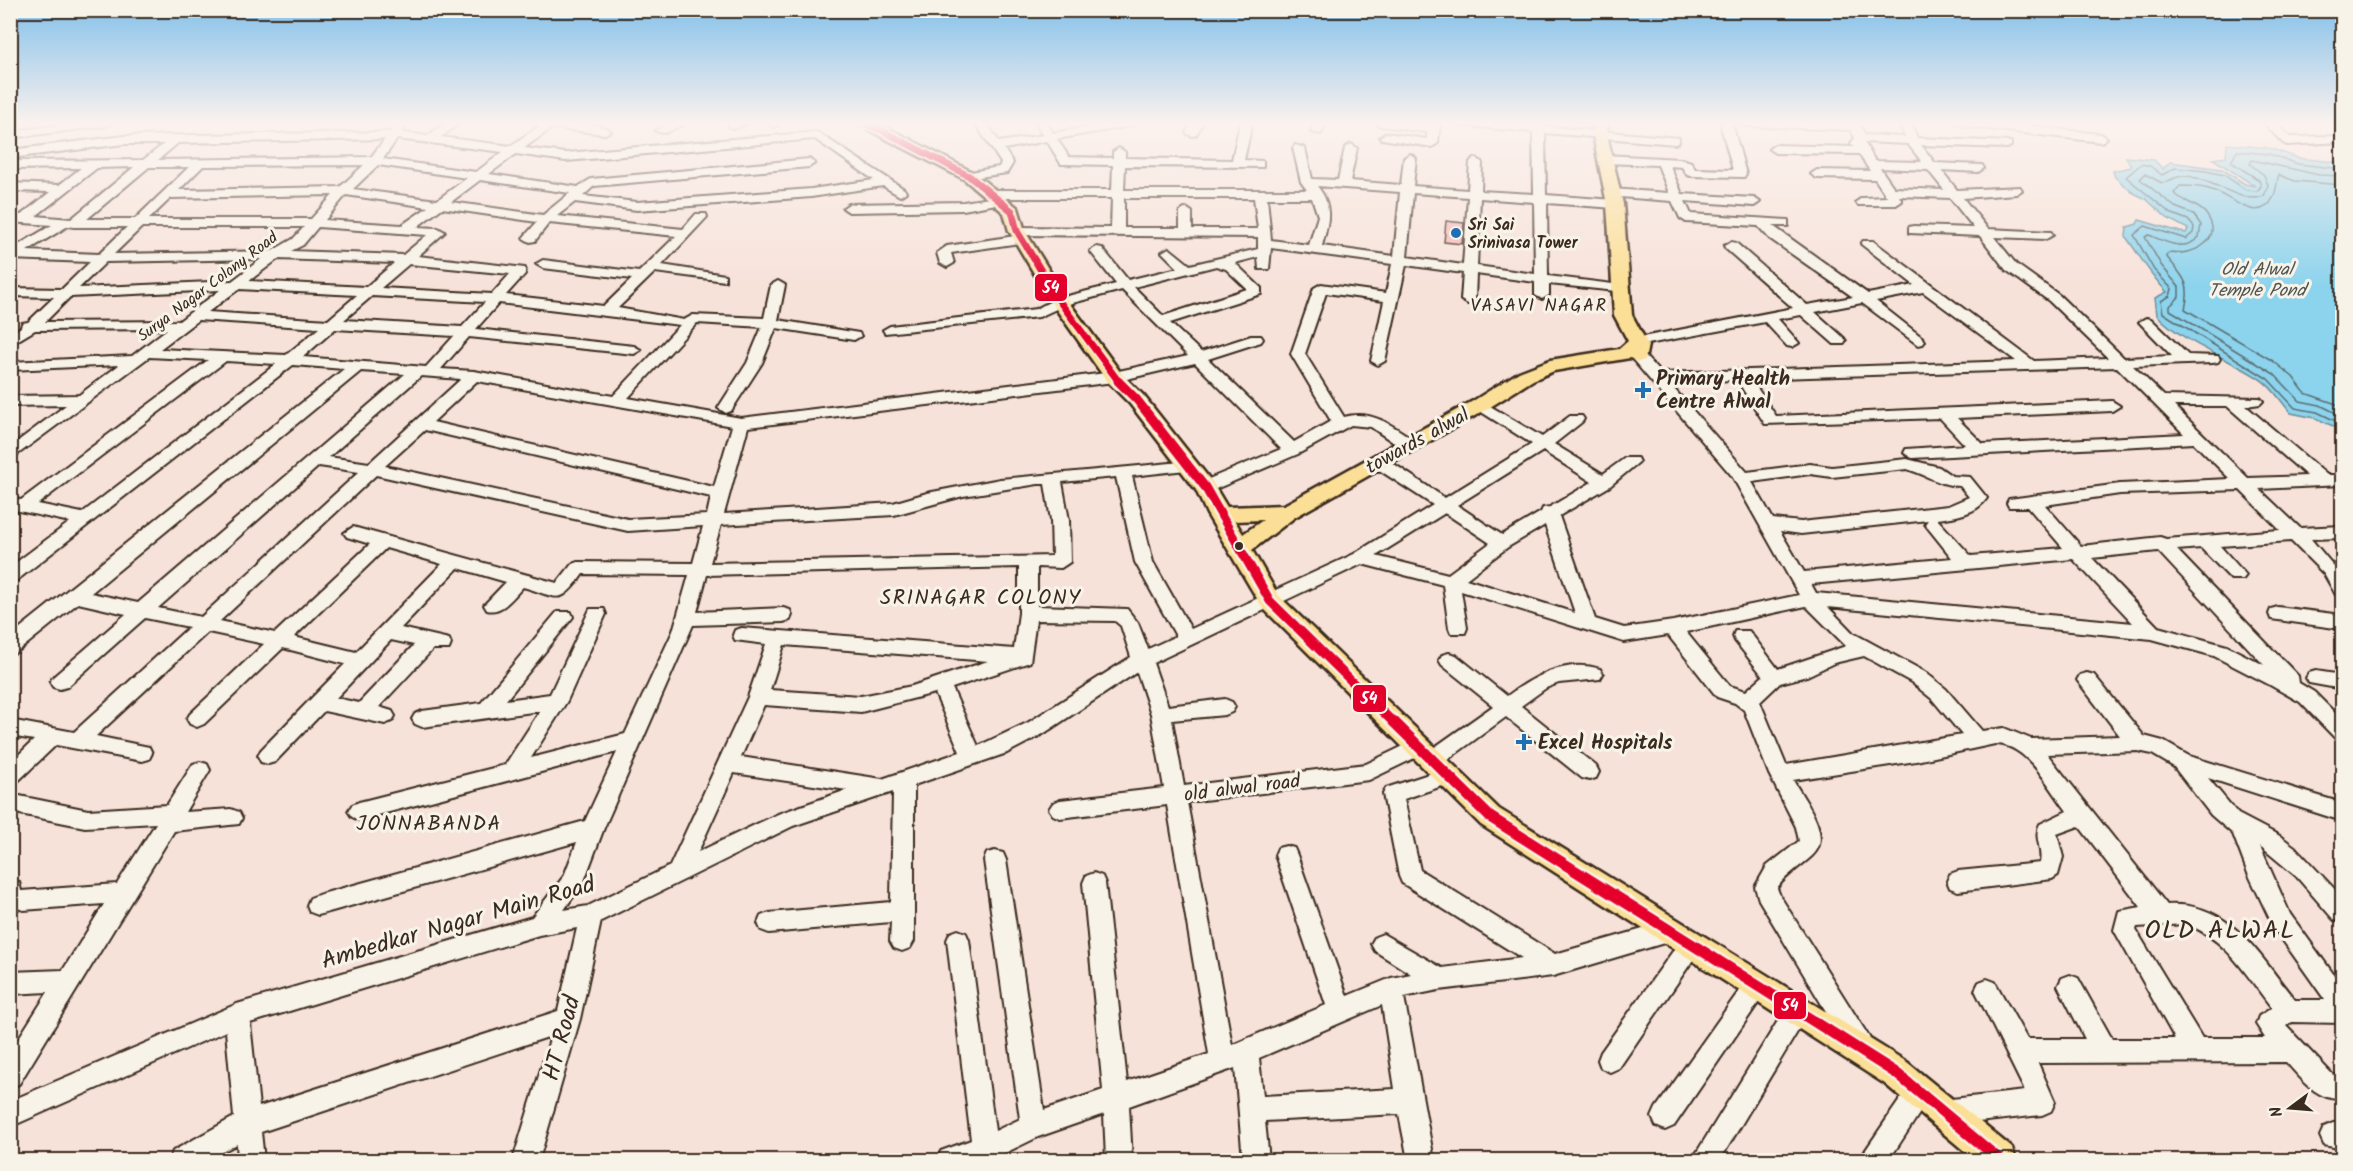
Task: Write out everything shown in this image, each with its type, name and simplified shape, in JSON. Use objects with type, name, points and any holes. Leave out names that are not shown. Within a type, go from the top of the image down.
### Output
[{"type":"main road","points":[[971,178],[1012,211],[1020,235],[1060,302],[1114,377],[1137,400],[1205,487],[1218,514],[1270,601],[1490,818],[1896,1073],[1940,1113],[2000,1161]]},
{"type":"main road","points":[[1608,178],[1613,199],[1623,315],[1636,348]]},
{"type":"main road","name":"towards alwal","points":[[1238,549],[1288,512],[1480,405],[1526,376],[1543,369],[1607,357],[1616,359],[1636,348]]},
{"type":"main road","points":[[1218,514],[1288,512]]},
{"type":"street","points":[[17,219],[77,178]]},
{"type":"street","points":[[12,255],[69,223],[128,178]]},
{"type":"street","points":[[10,341],[32,326],[184,178]]},
{"type":"street","name":"Surya Nagar Colony Road","points":[[10,455],[275,255],[298,242],[357,178]]},
{"type":"street","points":[[404,230],[477,178]]},
{"type":"street","points":[[487,178],[637,206],[739,178]]},
{"type":"street","points":[[530,238],[546,219],[591,183],[650,178]]},
{"type":"street","points":[[871,178],[884,182],[900,192]]},
{"type":"street","points":[[871,178],[884,182]]},
{"type":"street","points":[[1117,178],[1117,231]]},
{"type":"street","points":[[1306,178],[1317,194],[1324,216],[1314,250]]},
{"type":"street","points":[[1343,185],[1345,178]]},
{"type":"street","points":[[1378,362],[1400,260],[1408,178]]},
{"type":"street","points":[[1468,300],[1476,178]]},
{"type":"street","points":[[1541,178],[1542,295]]},
{"type":"street","points":[[1669,178],[1686,218],[1783,223]]},
{"type":"street","points":[[1862,201],[1896,201],[1881,178]]},
{"type":"street","points":[[1940,178],[2011,267],[2054,298],[2295,534],[2336,570],[2343,590]]},
{"type":"street","points":[[637,206],[639,179]]},
{"type":"street","points":[[1307,182],[1542,200],[1677,198],[1754,202]]},
{"type":"street","points":[[10,187],[63,189]]},
{"type":"street","points":[[1890,192],[1981,195],[2016,190]]},
{"type":"street","points":[[167,194],[343,191],[546,219],[686,233]]},
{"type":"street","points":[[849,208],[963,206],[994,197],[1118,193],[1317,194]]},
{"type":"street","points":[[1260,194],[1265,242],[1264,266]]},
{"type":"street","points":[[1186,212],[1186,232]]},
{"type":"street","points":[[607,310],[701,217]]},
{"type":"street","points":[[12,574],[290,360],[438,232],[316,223],[136,224],[69,223],[17,219]]},
{"type":"street","points":[[1762,222],[1774,235],[1863,297],[1918,341]]},
{"type":"street","points":[[1914,230],[2046,235]]},
{"type":"street","points":[[947,263],[944,253],[947,250],[1020,235],[1117,231],[1186,232],[1621,289]]},
{"type":"street","points":[[890,330],[1039,313],[1060,302],[1222,262],[1265,242]]},
{"type":"street","points":[[1868,244],[2030,365]]},
{"type":"street","points":[[1731,246],[1839,341]]},
{"type":"street","points":[[1097,252],[1125,286],[1292,450]]},
{"type":"street","points":[[1169,252],[1188,270]]},
{"type":"street","points":[[12,255],[100,260],[275,255],[404,261],[520,271],[465,332],[424,372],[315,460],[60,682]]},
{"type":"street","points":[[1161,321],[1256,291],[1240,273],[1222,262]]},
{"type":"street","points":[[543,264],[720,278]]},
{"type":"street","points":[[1941,281],[1767,316],[1636,348],[1657,378],[1742,478],[1810,599],[1835,628],[1866,649],[1918,677],[1939,694],[1977,739]]},
{"type":"street","points":[[10,292],[66,293],[238,285],[496,298],[607,310],[678,321]]},
{"type":"street","points":[[726,408],[758,361],[772,323],[778,285]]},
{"type":"street","points":[[1340,423],[1298,354],[1321,288],[1393,298]]},
{"type":"street","points":[[197,316],[465,332],[634,350]]},
{"type":"street","points":[[1767,316],[1792,343]]},
{"type":"street","points":[[617,401],[693,319],[772,323],[854,336]]},
{"type":"street","points":[[2146,322],[2184,360]]},
{"type":"street","points":[[10,326],[183,325]]},
{"type":"street","points":[[10,366],[143,356],[290,360],[474,376],[741,423],[1114,377],[1197,358],[1256,339]]},
{"type":"street","points":[[17,504],[221,358]]},
{"type":"street","points":[[1657,378],[2213,359]]},
{"type":"street","points":[[10,647],[75,597],[357,366]]},
{"type":"street","points":[[1741,375],[1771,421],[2112,406]]},
{"type":"street","points":[[76,742],[474,376]]},
{"type":"street","points":[[10,400],[85,400]]},
{"type":"street","points":[[2158,401],[2255,401]]},
{"type":"street","points":[[2232,402],[2323,481]]},
{"type":"street","points":[[1480,405],[1604,482]]},
{"type":"street","points":[[1946,415],[1978,449]]},
{"type":"street","points":[[1205,487],[1292,450],[1352,418],[1364,418],[1409,445]]},
{"type":"street","name":"Ambedkar Nagar Main Road","points":[[10,1114],[237,1015],[539,925],[591,915],[786,820],[973,758],[1036,728],[1143,658],[1360,558],[1443,504],[1543,444],[1576,419]]},
{"type":"street","points":[[539,925],[573,881],[593,828],[634,740],[686,618],[741,423]]},
{"type":"street","points":[[422,424],[720,494]]},
{"type":"street","points":[[1912,453],[2199,438]]},
{"type":"street","points":[[315,460],[373,469],[628,525],[894,509],[929,496],[1055,478],[1186,465]]},
{"type":"street","points":[[1379,462],[1502,543]]},
{"type":"street","points":[[1451,581],[1502,543],[1604,482],[1631,462]]},
{"type":"street","points":[[1742,478],[1810,469],[1832,472],[1907,464],[1933,471],[1949,481],[1964,481],[1979,498],[1971,505],[1949,512],[1801,528],[1769,524]]},
{"type":"street","points":[[1123,473],[1144,562],[1187,639]]},
{"type":"street","points":[[353,533],[518,581],[561,591],[578,568],[701,569],[1061,562],[1060,520],[1053,486],[1055,478]]},
{"type":"street","points":[[2152,632],[2077,553],[2023,502],[2120,489],[2343,480]]},
{"type":"street","points":[[17,504],[84,519]]},
{"type":"street","points":[[1549,513],[1587,622]]},
{"type":"street","points":[[1934,524],[1965,561]]},
{"type":"street","points":[[1800,579],[2160,543],[2343,532]]},
{"type":"street","points":[[2204,540],[2237,575]]},
{"type":"street","points":[[197,719],[383,542]]},
{"type":"street","points":[[2160,543],[2343,732]]},
{"type":"street","points":[[1360,558],[1451,581],[1632,635],[1810,599],[2152,632],[2220,651],[2307,697]]},
{"type":"street","points":[[1023,657],[1028,613],[1028,561]]},
{"type":"street","points":[[268,756],[454,562]]},
{"type":"street","points":[[493,605],[518,581]]},
{"type":"street","points":[[1451,581],[1458,628]]},
{"type":"street","points":[[75,597],[280,639],[358,660]]},
{"type":"street","points":[[1028,613],[1120,614],[1129,623],[1161,714],[1176,795],[1235,1056],[1251,1109],[1256,1161]]},
{"type":"street","points":[[512,771],[557,701],[597,614]]},
{"type":"street","points":[[2278,614],[2343,622]]},
{"type":"street","points":[[686,618],[783,615]]},
{"type":"street","points":[[486,711],[564,617]]},
{"type":"street","points":[[1673,628],[1719,687],[1748,701],[1779,774],[1807,826],[1810,841],[1775,873],[1766,887],[1770,900],[1864,1052]]},
{"type":"street","points":[[363,711],[435,643],[386,632]]},
{"type":"street","points":[[742,635],[1023,657]]},
{"type":"street","points":[[1742,636],[1774,677]]},
{"type":"street","points":[[677,875],[758,697],[777,639]]},
{"type":"street","points":[[1748,701],[1774,677],[1800,671],[1830,657],[1866,649]]},
{"type":"street","points":[[758,697],[861,704],[912,693],[1023,657]]},
{"type":"street","points":[[1449,660],[1506,708],[1589,772]]},
{"type":"street","points":[[1553,965],[1410,876],[1393,794],[1432,761],[1539,682],[1558,676],[1593,674]]},
{"type":"street","points":[[2316,678],[2343,682]]},
{"type":"street","points":[[2087,680],[2138,743]]},
{"type":"street","points":[[940,683],[973,758]]},
{"type":"street","points":[[422,719],[557,701]]},
{"type":"street","points":[[319,702],[385,716]]},
{"type":"street","points":[[1161,714],[1225,707]]},
{"type":"street","points":[[10,728],[142,753]]},
{"type":"street","points":[[10,776],[52,736]]},
{"type":"street","points":[[1779,774],[1916,753],[1977,739],[2004,736],[2029,747],[2138,743],[2161,747],[2185,763],[2343,812]]},
{"type":"street","points":[[359,811],[634,740]]},
{"type":"street","points":[[2029,747],[2161,915]]},
{"type":"street","name":"old alwal road","points":[[1060,809],[1369,772],[1432,761]]},
{"type":"street","points":[[2185,763],[2226,816],[2242,828],[2278,846],[2343,913]]},
{"type":"street","points":[[729,764],[894,784],[902,941]]},
{"type":"street","points":[[10,1076],[200,770]]},
{"type":"street","points":[[10,803],[90,818],[231,818]]},
{"type":"street","points":[[1958,881],[2044,872],[2050,868],[2052,861],[2046,833],[2048,828],[2054,823],[2083,816]]},
{"type":"street","points":[[318,905],[593,828]]},
{"type":"street","points":[[2242,828],[2258,871],[2282,921],[2343,1005]]},
{"type":"street","points":[[1286,855],[1340,1011]]},
{"type":"street","points":[[995,860],[1034,1126]]},
{"type":"street","points":[[1094,883],[1116,1098],[1119,1161]]},
{"type":"street","points":[[15,892],[125,894]]},
{"type":"street","points":[[769,923],[902,911]]},
{"type":"street","points":[[2196,1051],[2125,930],[2127,918],[2186,914],[2214,924],[2229,936],[2289,1011]]},
{"type":"street","name":"HT Road","points":[[524,1160],[568,1019],[591,915]]},
{"type":"street","points":[[950,1161],[986,1154],[1034,1126],[1235,1056],[1391,989],[1438,980],[1553,965],[1681,938]]},
{"type":"street","points":[[1610,1060],[1681,938]]},
{"type":"street","points":[[957,940],[986,1154]]},
{"type":"street","points":[[1383,944],[1438,980]]},
{"type":"street","points":[[10,983],[71,980]]},
{"type":"street","points":[[1665,1117],[1757,985]]},
{"type":"street","points":[[2070,986],[2105,1051]]},
{"type":"street","points":[[1391,989],[1408,1101],[1421,1161]]},
{"type":"street","points":[[1940,1113],[2042,1102],[2020,1051],[1986,990]]},
{"type":"street","points":[[1705,1161],[1797,1011]]},
{"type":"street","points":[[2343,1012],[2289,1011],[2268,1024],[2328,1087],[2343,1087]]},
{"type":"street","points":[[237,1015],[251,1161]]},
{"type":"street","points":[[182,1161],[247,1124],[568,1019]]},
{"type":"street","points":[[2020,1051],[2292,1050]]},
{"type":"street","points":[[1874,1161],[1918,1094]]},
{"type":"street","points":[[1251,1109],[1408,1101]]},
{"type":"water","name":"Old Alwal Temple Pond","points":[[2116,178],[2235,178],[2245,184],[2255,186],[2242,178],[2342,178],[2342,430],[2315,418],[2291,413],[2265,383],[2179,333],[2157,315],[2155,298],[2167,292],[2126,237],[2127,227],[2137,224],[2139,220],[2180,232],[2186,233],[2188,229],[2167,218],[2146,199],[2132,192]]},
{"type":"building","name":"Sri Sai Srinivasa Tower","points":[[1446,221],[1464,223],[1462,244],[1444,242]]},
{"type":"transit line","name":"54","points":[[971,178],[1012,211],[1017,231],[1060,302],[1114,377],[1137,400],[1205,487],[1270,601],[1490,817],[1896,1073],[2000,1160]]},
{"type":"place","name":"Sri Sai Srinivasa Tower","points":[[1456,233]]},
{"type":"place","name":"Primary Health Centre Alwal","points":[[1643,390]]},
{"type":"place","name":"Excel Hospitals","points":[[1524,742]]},
{"type":"district","name":"VASAVI NAGAR","points":[[1539,305]]},
{"type":"district","name":"SRINAGAR COLONY","points":[[981,597]]},
{"type":"district","name":"JONNABANDA","points":[[429,823]]},
{"type":"district","name":"OLD ALWAL","points":[[2220,929]]}]
